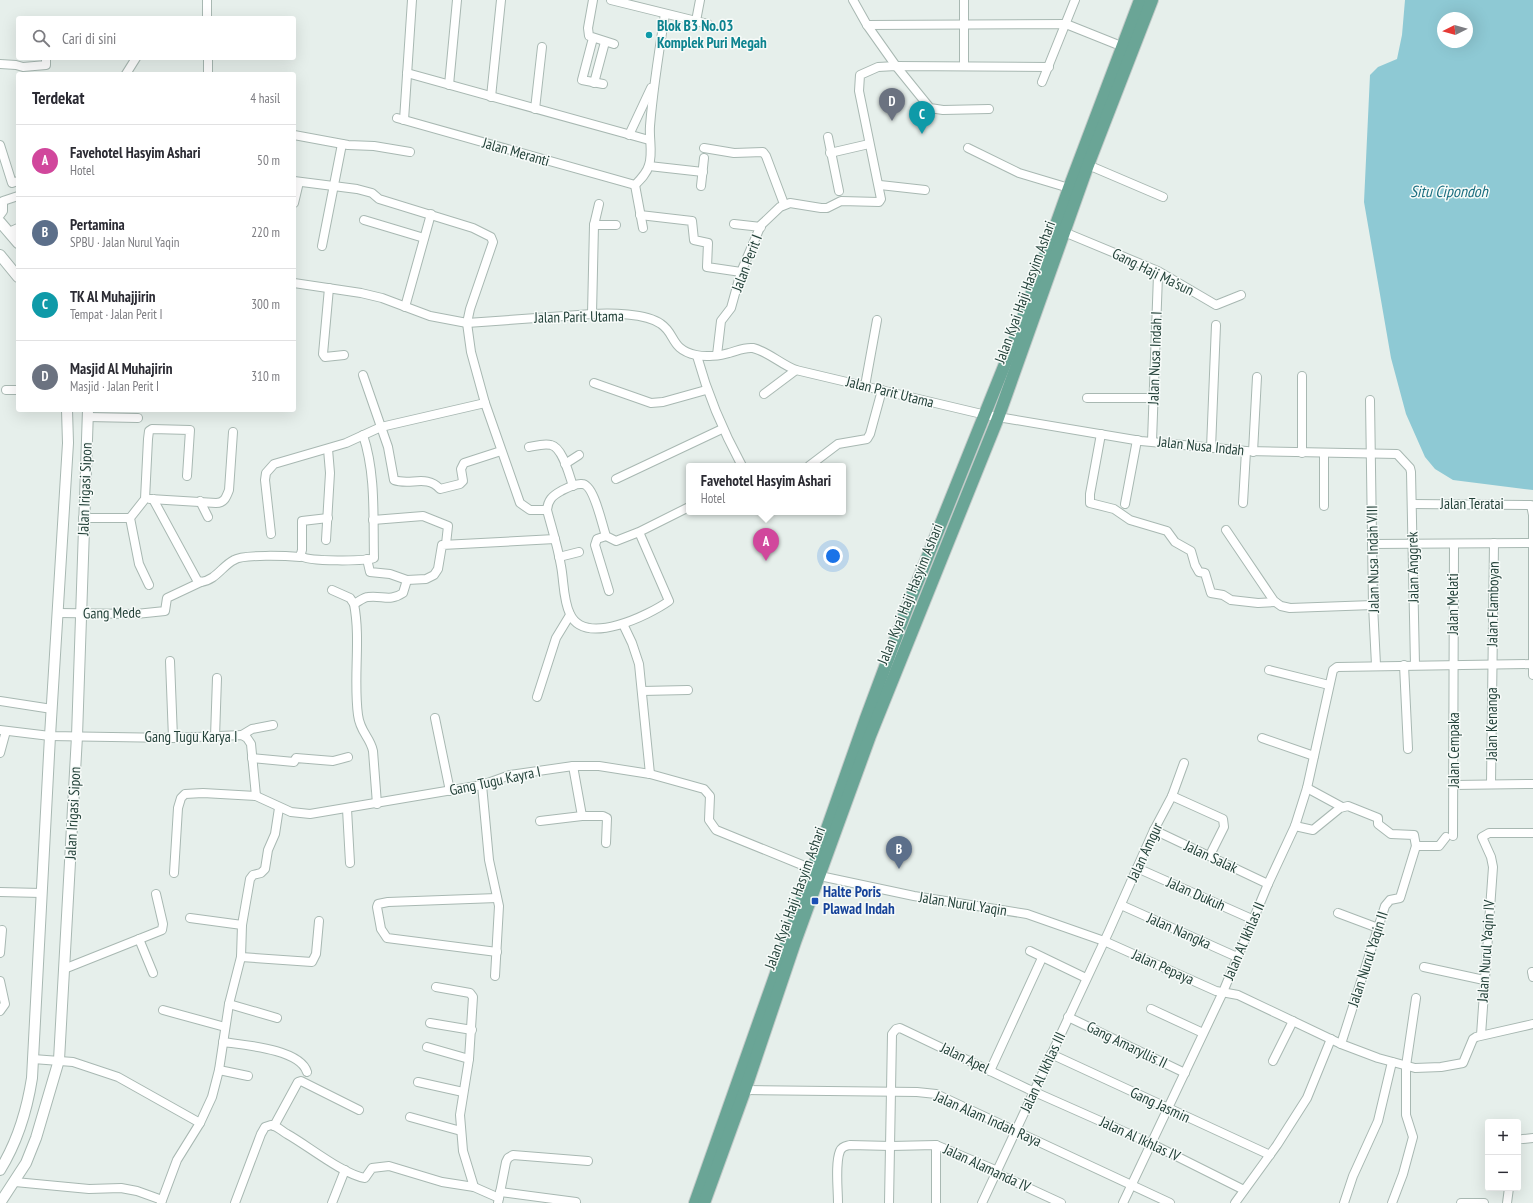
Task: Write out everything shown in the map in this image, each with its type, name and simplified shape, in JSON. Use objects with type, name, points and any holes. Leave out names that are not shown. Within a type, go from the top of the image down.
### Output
[{"type":"main road","name":"Jalan Kyai Haji Hasyim Ashari","points":[[704,1203],[740,1090],[907,608],[992,416],[1064,232],[1088,166],[1127,48],[1140,0]]},
{"type":"main road","name":"Jalan Kyai Haji Hasyim Ashari","points":[[992,416],[1017,334],[1069,188],[1127,48],[1152,0]]},
{"type":"main road","name":"Jalan Kyai Haji Hasyim Ashari","points":[[695,1203],[740,1090]]},
{"type":"street","points":[[207,16],[208,0]]},
{"type":"street","points":[[412,0],[407,74],[649,140]]},
{"type":"street","points":[[449,85],[457,0]]},
{"type":"street","points":[[492,97],[501,0]]},
{"type":"street","points":[[593,0],[588,28],[590,36],[614,44]]},
{"type":"street","points":[[611,0],[708,24]]},
{"type":"street","points":[[696,20],[700,0]]},
{"type":"street","points":[[853,0],[867,25],[896,66],[930,108],[943,110],[989,109]]},
{"type":"street","points":[[964,0],[964,66]]},
{"type":"street","points":[[1042,82],[1075,0]]},
{"type":"street","points":[[643,228],[635,185],[643,177],[649,166],[651,152],[649,140],[654,83],[665,14]]},
{"type":"street","points":[[867,25],[1066,24],[1127,48]]},
{"type":"street","points":[[593,38],[582,80],[603,84]]},
{"type":"street","points":[[594,83],[605,42]]},
{"type":"street","points":[[535,109],[542,47]]},
{"type":"street","points":[[0,64],[31,67],[46,64],[46,60]]},
{"type":"street","points":[[127,72],[135,60]]},
{"type":"street","points":[[208,60],[208,72]]},
{"type":"street","points":[[704,148],[734,153],[763,152],[766,156],[784,204],[827,208],[841,201],[880,202],[882,198],[880,185],[869,144],[859,91],[860,75],[878,67],[896,66],[1049,67]]},
{"type":"street","name":"Jalan Meranti","points":[[407,74],[401,119],[635,185]]},
{"type":"street","points":[[629,135],[654,83]]},
{"type":"street","points":[[296,134],[342,144],[363,147],[374,146],[410,152]]},
{"type":"street","points":[[828,137],[838,191]]},
{"type":"street","points":[[322,246],[342,144]]},
{"type":"street","points":[[830,153],[869,144]]},
{"type":"street","points":[[0,147],[12,183],[16,182]]},
{"type":"street","points":[[968,148],[1020,173],[1069,188]]},
{"type":"street","points":[[701,186],[704,158]]},
{"type":"street","points":[[649,166],[703,172]]},
{"type":"street","points":[[1088,166],[1163,197]]},
{"type":"street","points":[[296,181],[372,193],[379,199],[473,228],[493,239],[470,309],[467,323],[471,352],[485,403],[520,503],[530,510],[547,510]]},
{"type":"street","points":[[880,185],[925,190]]},
{"type":"street","points":[[0,215],[3,211],[3,201],[16,197]]},
{"type":"street","points":[[592,314],[594,225],[599,204]]},
{"type":"street","name":"Jalan Perit I","points":[[717,355],[721,321],[731,308],[741,272],[761,227],[784,204]]},
{"type":"street","points":[[406,307],[431,214]]},
{"type":"street","points":[[640,215],[692,221],[694,240],[708,243],[707,267],[741,272]]},
{"type":"street","points":[[364,220],[424,238]]},
{"type":"street","points":[[0,222],[14,230]]},
{"type":"street","points":[[734,224],[761,227]]},
{"type":"street","points":[[594,225],[616,225]]},
{"type":"street","name":"Gang Haji Ma’sun","points":[[1064,232],[1158,271],[1216,305],[1241,295]]},
{"type":"street","points":[[0,255],[16,275]]},
{"type":"street","name":"Jalan Nusa Indah I","points":[[1152,441],[1158,275]]},
{"type":"street","name":"Jalan Parit Utama","points":[[296,283],[368,294],[430,316],[467,323],[592,314],[625,315],[658,322],[666,329],[678,347],[697,356],[717,355],[745,348],[753,348],[761,351],[783,365],[796,370],[992,416]]},
{"type":"street","points":[[329,288],[323,354],[325,357],[344,355]]},
{"type":"street","points":[[865,386],[877,320]]},
{"type":"street","points":[[1211,448],[1216,325]]},
{"type":"street","points":[[697,356],[706,390],[722,429],[740,463]]},
{"type":"street","points":[[764,394],[796,370]]},
{"type":"street","points":[[363,375],[388,448],[393,478],[397,481],[430,482],[437,484],[440,489],[460,484],[463,481],[462,465],[501,451]]},
{"type":"street","points":[[1302,376],[1302,453]]},
{"type":"street","points":[[1243,503],[1250,452],[1257,377]]},
{"type":"street","points":[[594,383],[651,403],[663,402],[706,390]]},
{"type":"street","points":[[6,390],[16,390]]},
{"type":"street","points":[[813,463],[842,442],[867,439],[870,434],[882,390]]},
{"type":"street","points":[[1088,398],[1153,398]]},
{"type":"street","name":"Jalan Nusa Indah VIII","points":[[1370,400],[1372,453],[1373,605],[1376,665]]},
{"type":"street","points":[[271,534],[265,488],[266,473],[269,467],[274,464],[328,449],[381,427],[485,403]]},
{"type":"street","name":"Jalan Irigasi Sipon","points":[[0,1170],[10,1155],[28,1102],[34,1059],[41,893],[52,736],[52,709],[61,613],[68,443],[67,412]]},
{"type":"street","points":[[88,413],[138,418]]},
{"type":"street","name":"Jalan Irigasi Sipon","points":[[0,1203],[15,1182],[38,1132],[58,1060],[64,969],[75,736],[78,614],[88,413]]},
{"type":"street","name":"Jalan Nusa Indah","points":[[992,416],[1137,440],[1250,452],[1397,454],[1411,470]]},
{"type":"street","points":[[187,476],[190,430],[152,429],[149,431],[149,499],[197,580],[201,582],[219,573],[235,559],[243,557],[301,556],[310,560],[374,558],[371,466],[363,435]]},
{"type":"street","points":[[616,480],[722,429]]},
{"type":"street","points":[[83,518],[130,518],[149,499],[221,503],[226,499],[229,490],[233,432]]},
{"type":"street","points":[[1101,434],[1090,494],[1090,503],[1114,509],[1130,520],[1166,531],[1175,542],[1191,551],[1195,565],[1199,572],[1205,573],[1211,593],[1223,595],[1231,600],[1258,603],[1275,602]]},
{"type":"street","points":[[1126,504],[1137,440]]},
{"type":"street","points":[[529,447],[552,445],[558,449],[573,486]]},
{"type":"street","points":[[326,540],[330,474],[328,449]]},
{"type":"street","points":[[1324,453],[1324,506]]},
{"type":"street","points":[[565,464],[579,455]]},
{"type":"street","name":"Jalan Anggrek","points":[[1411,470],[1415,665]]},
{"type":"street","points":[[639,532],[669,600],[623,624],[604,629],[587,628],[573,619],[570,614],[559,557],[547,510],[547,504],[551,498],[573,486],[583,484],[590,488],[606,536],[616,541],[639,532],[686,508]]},
{"type":"street","points":[[200,502],[208,517]]},
{"type":"street","name":"Jalan Teratai","points":[[1412,504],[1529,504],[1532,512]]},
{"type":"street","points":[[1532,512],[1533,675]]},
{"type":"street","points":[[373,520],[423,516],[448,526],[446,544]]},
{"type":"street","points":[[130,518],[139,564],[149,585]]},
{"type":"street","points":[[301,556],[302,521],[328,518]]},
{"type":"street","points":[[1226,530],[1275,602],[1281,606],[1290,608],[1373,605]]},
{"type":"street","points":[[606,536],[597,540],[595,545],[609,591]]},
{"type":"street","points":[[367,559],[368,571],[390,574],[407,580],[426,579],[434,575],[438,569],[442,545],[555,539]]},
{"type":"street","name":"Jalan Flamboyan","points":[[1492,664],[1494,543]]},
{"type":"street","points":[[1372,544],[1413,545],[1532,543]]},
{"type":"street","name":"Jalan Melati","points":[[1453,664],[1454,544]]},
{"type":"street","points":[[559,557],[579,552]]},
{"type":"street","points":[[354,604],[368,597],[384,599],[398,596],[403,593],[407,580]]},
{"type":"street","name":"Gang Mede","points":[[61,613],[136,614],[166,610],[165,602],[167,598],[201,582]]},
{"type":"street","points":[[332,590],[350,598],[354,604],[358,715],[363,733],[372,745],[377,804]]},
{"type":"street","points":[[537,698],[556,638],[570,614]]},
{"type":"street","points":[[623,624],[637,658],[650,774]]},
{"type":"street","points":[[170,661],[173,738]]},
{"type":"street","name":"Jalan Cempaka","points":[[1416,846],[1439,846],[1450,837],[1454,785],[1453,664]]},
{"type":"street","name":"Jalan Kenanga","points":[[1491,784],[1492,664]]},
{"type":"street","points":[[1376,665],[1533,664]]},
{"type":"street","name":"Jalan Al Ikhlas II","points":[[1123,1203],[1150,1143],[1168,1109],[1223,992],[1268,884],[1295,826],[1307,788],[1329,685],[1335,668],[1376,665]]},
{"type":"street","points":[[1404,665],[1408,749]]},
{"type":"street","points":[[1269,670],[1329,685]]},
{"type":"street","points":[[215,737],[217,678]]},
{"type":"street","points":[[642,692],[688,690]]},
{"type":"street","points":[[0,701],[52,709]]},
{"type":"street","points":[[435,718],[450,791]]},
{"type":"street","points":[[242,736],[252,729],[273,725]]},
{"type":"street","points":[[0,753],[3,730]]},
{"type":"street","name":"Gang Tugu Karya I","points":[[3,730],[52,736],[173,738],[242,736],[251,744],[256,796]]},
{"type":"street","points":[[1262,738],[1314,756]]},
{"type":"street","points":[[252,758],[294,762],[296,758],[333,761],[348,757]]},
{"type":"street","name":"Jalan Amgur","points":[[1104,941],[1154,830],[1172,796],[1184,763]]},
{"type":"street","points":[[573,766],[582,816]]},
{"type":"street","name":"Gang Tugu Kayra I","points":[[279,808],[291,812],[310,814],[377,804],[482,785],[510,775],[573,766],[599,766],[650,774],[704,789],[709,793],[710,799],[709,820],[716,830],[816,873]]},
{"type":"street","points":[[1454,785],[1533,784]]},
{"type":"street","points":[[482,785],[489,860],[499,913],[495,976]]},
{"type":"street","points":[[1307,788],[1342,807]]},
{"type":"street","points":[[15,1182],[89,1189],[121,1188],[138,1191],[161,1201],[177,1160],[200,1123],[212,1097],[219,1070],[229,1004],[241,957],[242,925],[250,879],[253,875],[261,873],[265,869],[268,850],[275,834],[279,808],[256,796],[203,792],[185,794],[181,798],[178,808],[174,873]]},
{"type":"street","points":[[1172,796],[1223,819],[1224,826],[1210,855]]},
{"type":"street","points":[[1295,826],[1313,830],[1342,807],[1348,806],[1378,818],[1378,824],[1390,834],[1414,835],[1416,846]]},
{"type":"street","points":[[347,809],[350,863]]},
{"type":"street","points":[[540,821],[582,816],[606,816],[606,843]]},
{"type":"street","name":"Jalan Salak","points":[[1154,830],[1210,855],[1268,884]]},
{"type":"street","name":"Jalan Nurul Yaqin IV","points":[[1481,1035],[1493,867],[1491,857],[1482,839],[1483,835],[1489,833],[1533,833]]},
{"type":"street","name":"Jalan Nurul Yaqin II","points":[[1341,1044],[1387,903],[1400,898],[1416,846]]},
{"type":"street","name":"Jalan Dukuh","points":[[1138,868],[1254,920]]},
{"type":"street","name":"Jalan Nurul Yaqin","points":[[816,873],[922,898],[1027,914],[1104,941]]},
{"type":"street","points":[[0,892],[41,893]]},
{"type":"street","points":[[64,969],[162,930],[163,924],[156,894]]},
{"type":"street","points":[[497,898],[388,902],[378,904],[377,907],[381,929],[387,938],[497,952]]},
{"type":"street","name":"Jalan Nangka","points":[[1121,905],[1237,958]]},
{"type":"street","points":[[1338,913],[1378,928]]},
{"type":"street","points":[[190,918],[242,925]]},
{"type":"street","points":[[241,957],[312,962],[316,954],[319,921]]},
{"type":"street","points":[[0,953],[2,930]]},
{"type":"street","points":[[138,940],[153,973]]},
{"type":"street","name":"Jalan Al Ikhlas III","points":[[982,1203],[1104,941]]},
{"type":"street","name":"Jalan Pepaya","points":[[1104,941],[1223,992],[1238,995],[1341,1044],[1406,1066],[1432,1068],[1463,1063],[1473,1039],[1481,1035]]},
{"type":"street","points":[[1030,951],[1086,978]]},
{"type":"street","points":[[990,1071],[1042,958]]},
{"type":"street","points":[[1424,967],[1484,980]]},
{"type":"street","points":[[1532,972],[1533,977]]},
{"type":"street","points":[[0,981],[5,1004],[0,1011]]},
{"type":"street","points":[[436,987],[472,995],[472,1030],[463,1092],[461,1131],[463,1150],[474,1187]]},
{"type":"street","points":[[1392,1203],[1403,1174],[1413,1137],[1406,1115],[1406,1066],[1416,998]]},
{"type":"street","points":[[229,1004],[277,1018]]},
{"type":"street","points":[[1151,1009],[1203,1033]]},
{"type":"street","points":[[163,1010],[225,1027]]},
{"type":"street","name":"Gang Amaryllis II","points":[[1068,1017],[1185,1073]]},
{"type":"street","points":[[1273,1061],[1293,1021]]},
{"type":"street","points":[[430,1023],[472,1030]]},
{"type":"street","points":[[1481,1035],[1533,1024]]},
{"type":"street","name":"Jalan Apel","points":[[891,1091],[892,1034],[896,1029],[903,1028],[1034,1091]]},
{"type":"street","points":[[1235,1203],[1270,1155],[1307,1098],[1331,1039]]},
{"type":"street","points":[[223,1042],[279,1051],[298,1059],[306,1067],[307,1072]]},
{"type":"street","points":[[427,1047],[469,1059]]},
{"type":"street","name":"Gang Jasmin","points":[[1051,1054],[1270,1155]]},
{"type":"street","points":[[34,1059],[58,1060],[82,1064],[118,1077],[200,1123]]},
{"type":"street","points":[[1344,1203],[1353,1176],[1378,1121],[1392,1062]]},
{"type":"street","points":[[219,1070],[248,1076]]},
{"type":"street","points":[[274,1126],[298,1082],[301,1081],[359,1110]]},
{"type":"street","points":[[418,1082],[463,1092]]},
{"type":"street","name":"Jalan Alam Indah Raya","points":[[740,1090],[891,1091],[936,1094],[1016,1130],[1130,1186],[1170,1203]]},
{"type":"street","points":[[889,1203],[891,1091]]},
{"type":"street","name":"Jalan Al Ikhlas IV","points":[[1034,1091],[1150,1143],[1244,1190]]},
{"type":"street","points":[[410,1117],[461,1131]]},
{"type":"street","points":[[235,1203],[260,1134],[265,1127],[274,1126],[345,1170],[365,1178],[372,1168],[389,1166],[442,1182],[474,1187],[499,1198],[576,1202]]},
{"type":"street","points":[[1523,1139],[1533,1138]]},
{"type":"street","name":"Jalan Alamanda IV","points":[[838,1203],[838,1160],[840,1150],[850,1145],[936,1145],[993,1169],[996,1173],[1061,1203]]},
{"type":"street","points":[[936,1145],[936,1203]]},
{"type":"street","points":[[10,1155],[25,1163]]},
{"type":"street","points":[[499,1198],[506,1162],[508,1158],[513,1155],[588,1162]]},
{"type":"street","points":[[332,1203],[345,1170]]},
{"type":"street","points":[[1507,1203],[1509,1191]]},
{"type":"street","points":[[1461,1203],[1484,1203]]},
{"type":"water","name":"Situ Cipondoh","points":[[1405,0],[1533,0],[1533,490],[1453,480],[1435,469],[1425,457],[1406,414],[1391,358],[1364,202],[1370,75],[1378,67],[1397,59],[1402,35]]},
{"type":"place","name":"Blok B3 No.03 Komplek Puri Megah","points":[[649,35]]},
{"type":"place","name":"Masjid Al Muhajirin","points":[[892,121]]},
{"type":"place","name":"TK Al Muhajjirin","points":[[922,134]]},
{"type":"place","name":"Favehotel Hasyim Ashari","points":[[766,561]]},
{"type":"place","name":"Pertamina","points":[[899,869]]},
{"type":"place","name":"Halte Poris Plawad Indah","points":[[815,901]]}]
